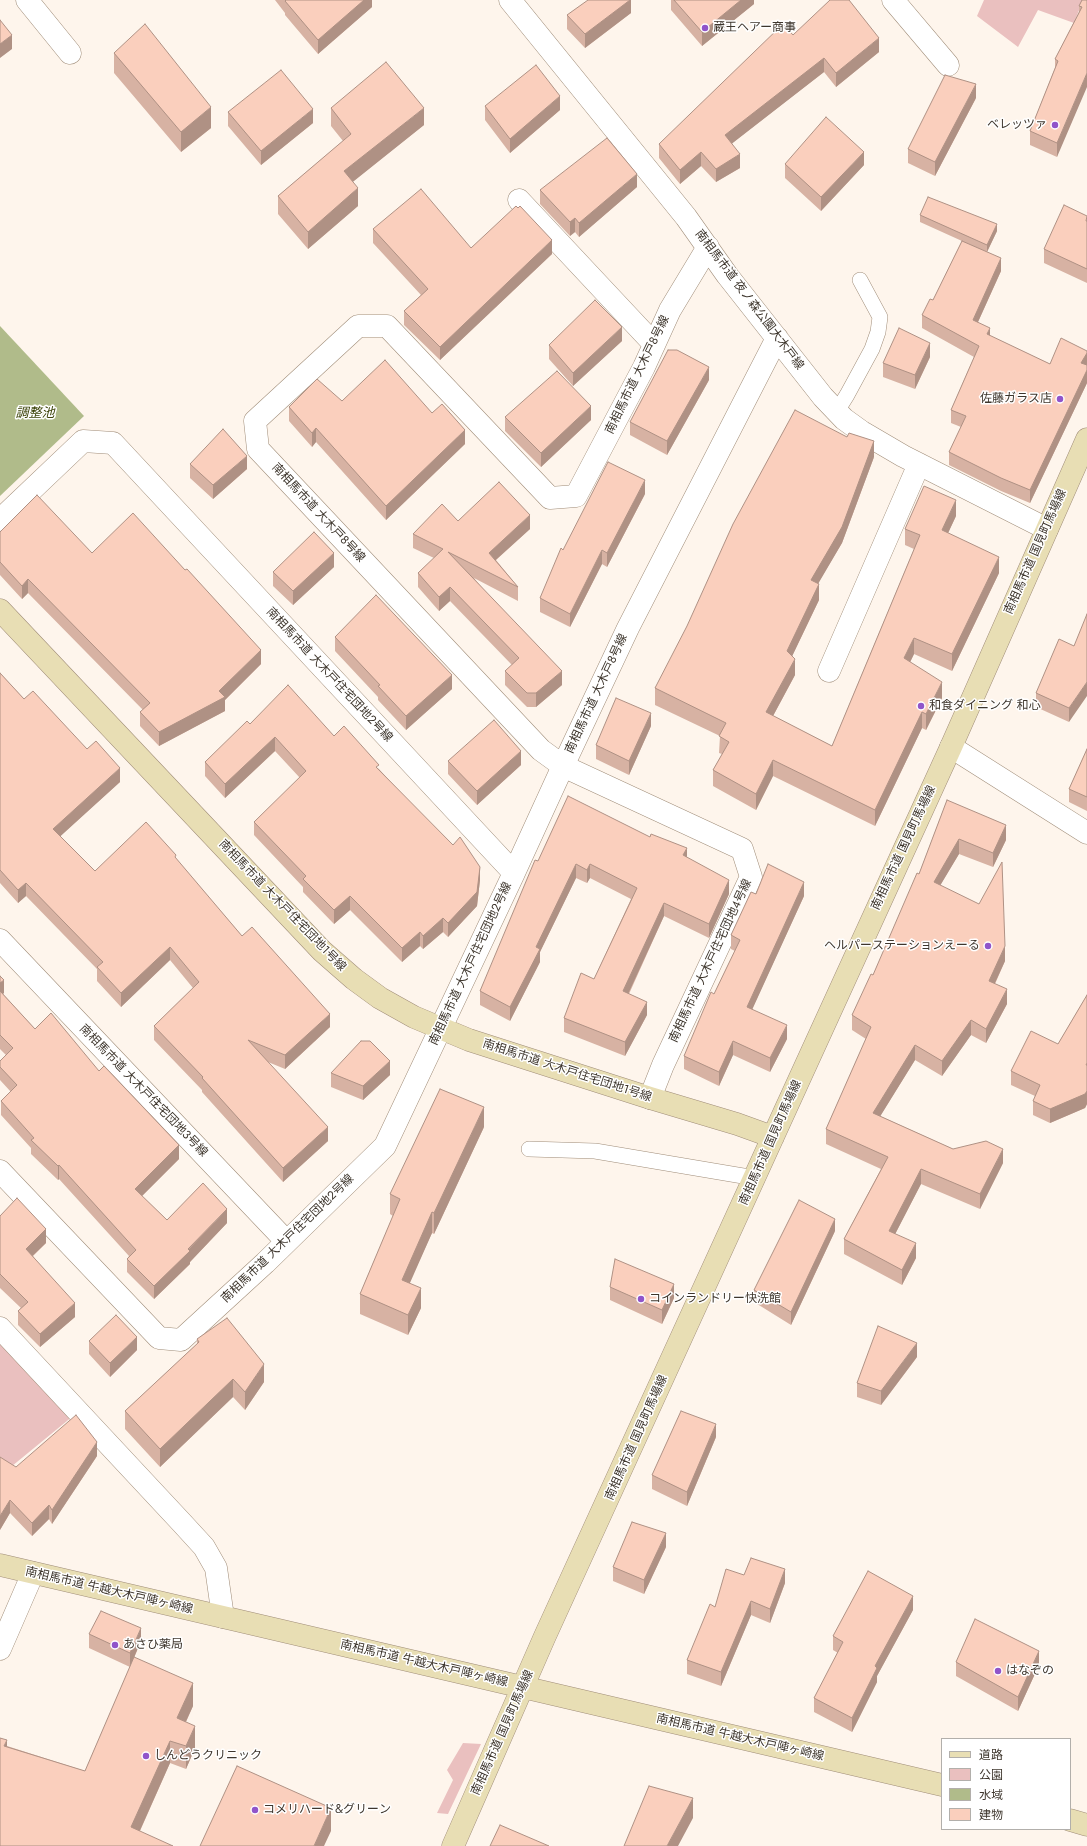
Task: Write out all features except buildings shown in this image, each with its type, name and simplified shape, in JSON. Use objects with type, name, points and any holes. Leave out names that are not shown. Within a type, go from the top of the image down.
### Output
[{"type":"street","points":[[27,0],[70,53]]},
{"type":"street","name":"南相馬市道 夜ノ森公園大木戸線","points":[[510,0],[677,205],[727,275],[823,397],[837,411],[862,432],[920,464],[1047,529]]},
{"type":"street","points":[[893,0],[948,65]]},
{"type":"street","points":[[519,200],[653,343]]},
{"type":"street","name":"南相馬市道 大木戸8号線","points":[[708,247],[670,310],[653,343],[644,367],[576,496],[550,498],[386,326],[358,326],[256,421],[258,449],[541,750],[563,766],[628,628],[776,338]]},
{"type":"street","name":"南相馬市道 国見町馬場線","points":[[452,1846],[951,747],[1087,439]]},
{"type":"street","name":"南相馬市道 大木戸住宅団地2号線","points":[[0,520],[84,442],[112,443],[514,873],[385,1146],[181,1340],[159,1338],[0,1171]]},
{"type":"street","points":[[829,671],[920,464]]},
{"type":"street","name":"南相馬市道 大木戸住宅団地1号線","points":[[0,610],[322,951],[354,979],[380,998],[414,1017],[469,1040],[650,1098],[737,1124],[773,1137]]},
{"type":"street","points":[[951,747],[1087,833]]},
{"type":"street","points":[[514,873],[563,766]]},
{"type":"street","name":"南相馬市道 大木戸住宅団地4号線","points":[[563,766],[742,849],[751,877],[663,1065],[650,1098]]},
{"type":"street","name":"南相馬市道 大木戸住宅団地3号線","points":[[0,940],[286,1241]]},
{"type":"street","points":[[0,1328],[204,1547],[216,1568],[223,1617]]},
{"type":"street","name":"南相馬市道 牛越大木戸陣ヶ崎線","points":[[0,1565],[941,1785]]},
{"type":"street","points":[[0,1649],[33,1573]]},
{"type":"street","points":[[1071,1820],[1087,1825]]},
{"type":"lane","points":[[837,411],[872,349],[878,332],[880,317],[860,280]]},
{"type":"lane","points":[[528,1149],[595,1151],[756,1178]]},
{"type":"green space","points":[[984,0],[1083,0],[1074,23],[1038,10],[1018,47],[977,16]]},
{"type":"green space","points":[[0,1337],[73,1416],[6,1471],[0,1465]]},
{"type":"green space","points":[[463,1743],[481,1744],[448,1814],[437,1813],[453,1780],[447,1770]]},
{"type":"water","name":"調整池","points":[[0,326],[84,416],[0,496]]},
{"type":"place","name":"蔵王ヘアー商事","points":[[705,28]]},
{"type":"place","name":"ベレッツァ","points":[[1055,125]]},
{"type":"place","name":"佐藤ガラス店","points":[[1060,399]]},
{"type":"place","name":"和食ダイニング 和心","points":[[921,706]]},
{"type":"place","name":"ヘルパーステーションえーる","points":[[988,946]]},
{"type":"place","name":"コインランドリー快洗館","points":[[641,1299]]},
{"type":"place","name":"あさひ薬局","points":[[115,1645]]},
{"type":"place","name":"はなぞの","points":[[998,1671]]},
{"type":"place","name":"しんどうクリニック","points":[[146,1756]]},
{"type":"place","name":"コメリハード&グリーン","points":[[255,1810]]}]
